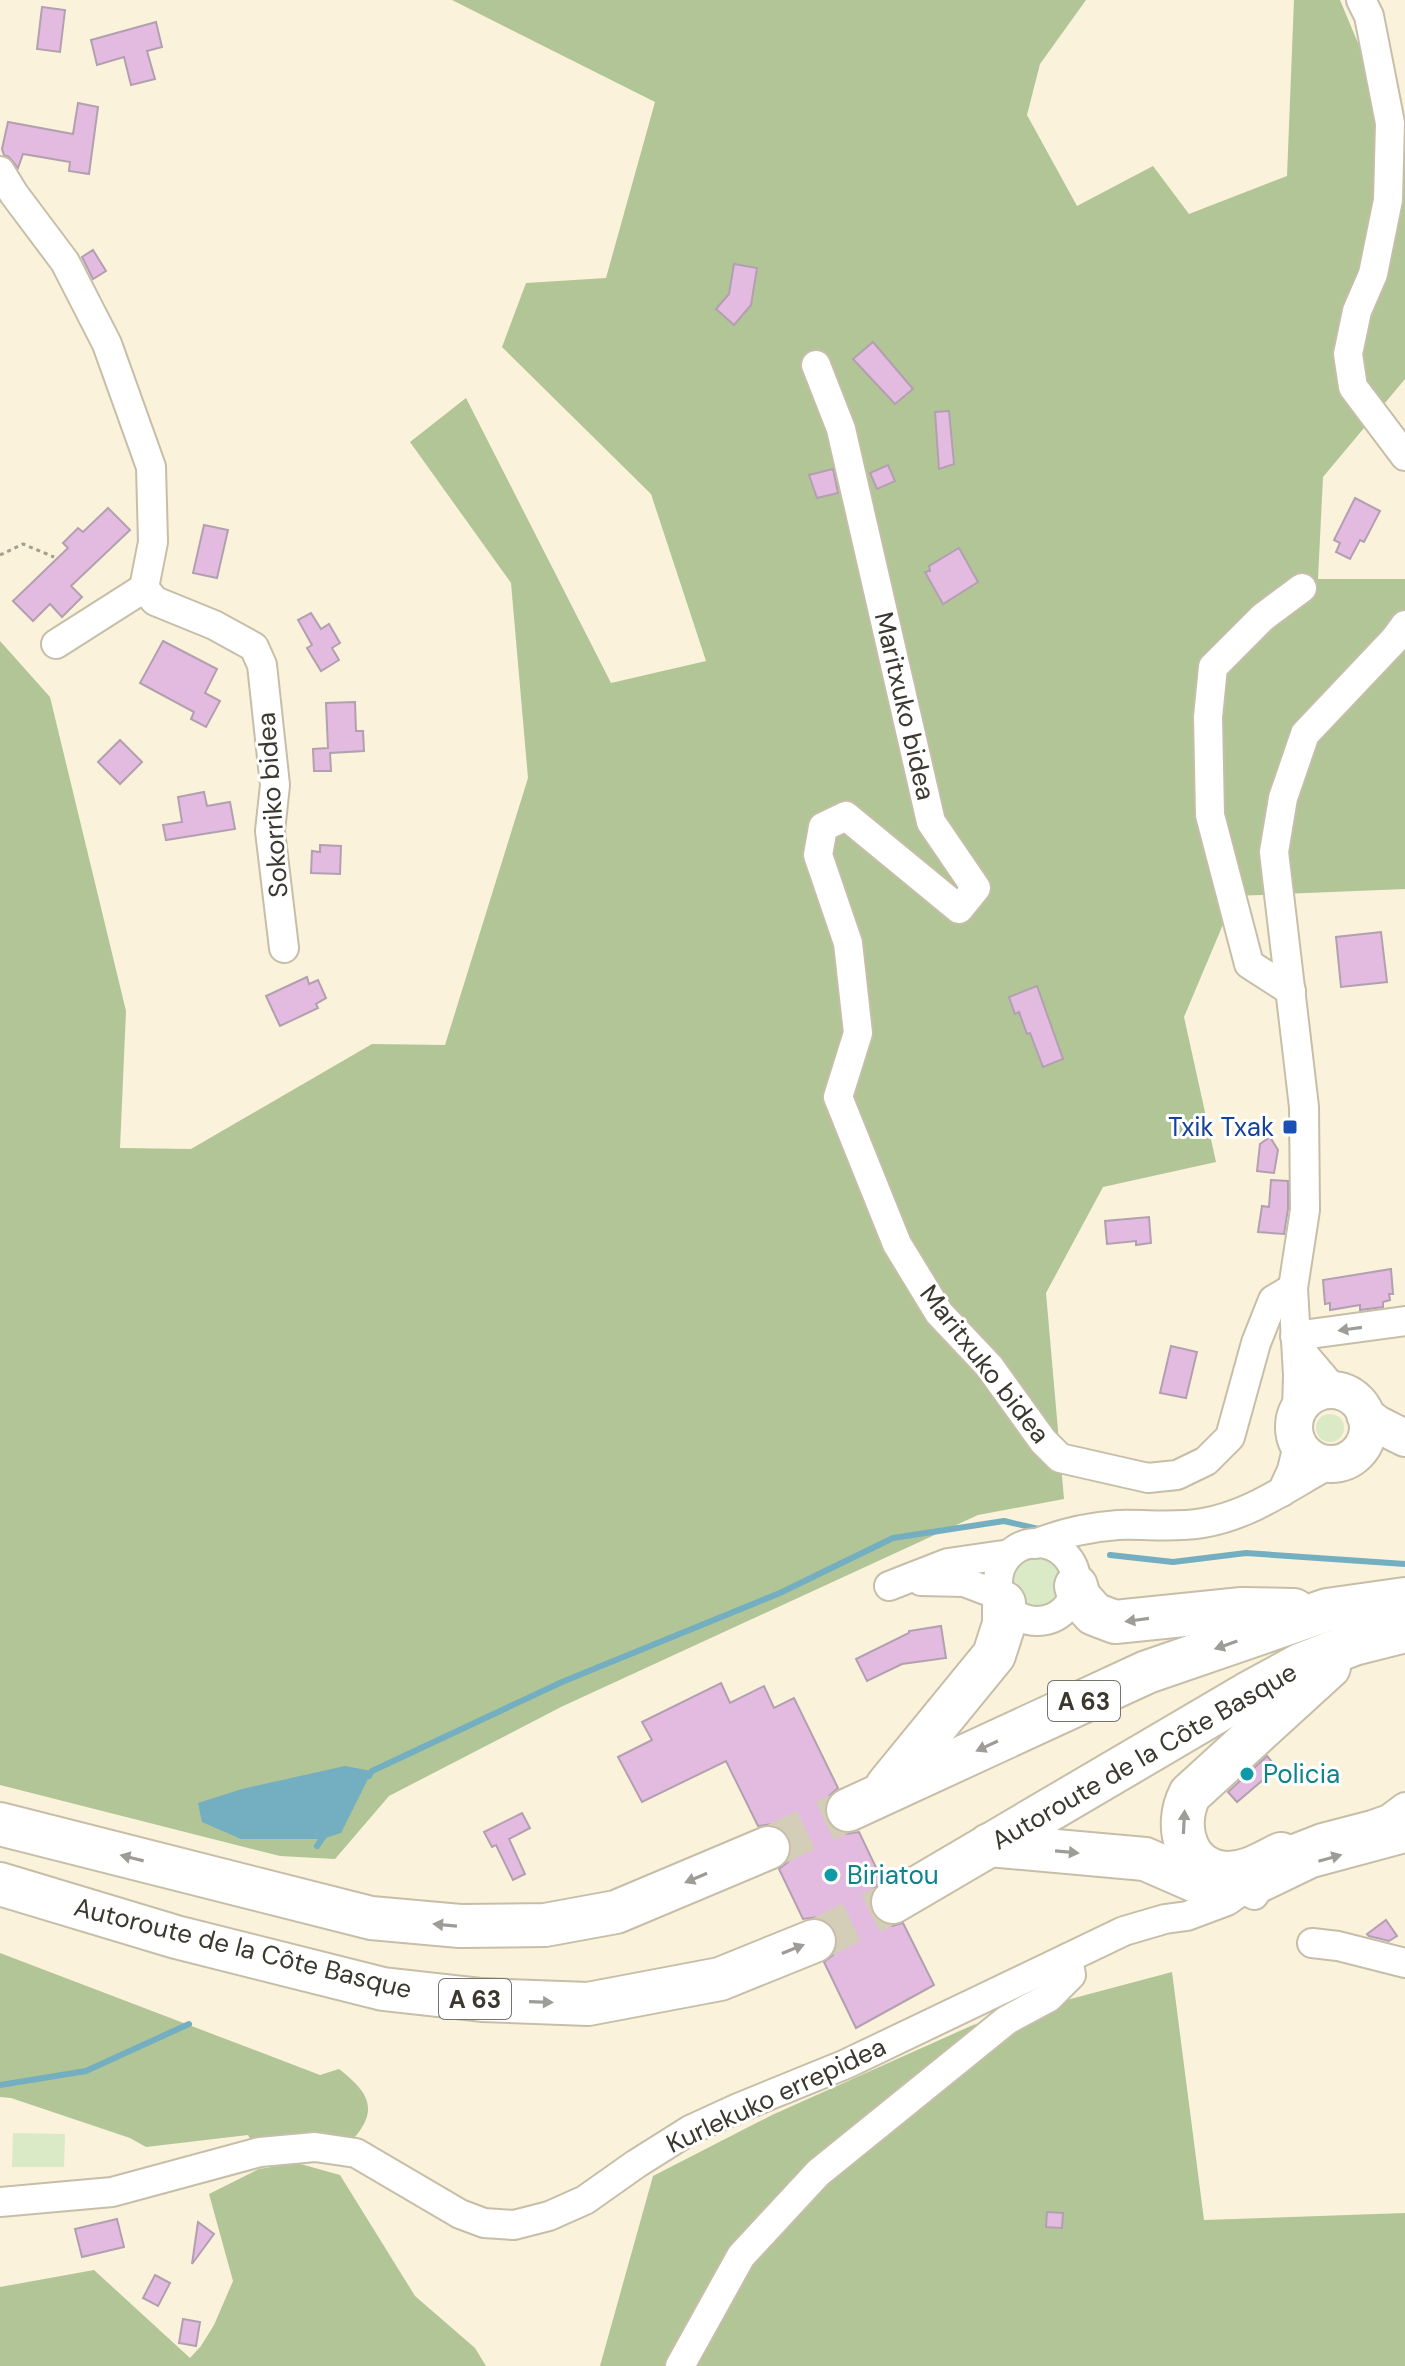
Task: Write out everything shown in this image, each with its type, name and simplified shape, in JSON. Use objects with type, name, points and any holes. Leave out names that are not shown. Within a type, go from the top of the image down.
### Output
[{"type":"highway","points":[[1076,1581],[1081,1599],[1094,1614],[1115,1622],[1242,1609],[1327,1610]]},
{"type":"highway","name":"Autoroute de la Côte Basque","points":[[1002,1600],[1004,1624],[994,1655],[865,1802],[1147,1672],[1327,1610],[1405,1599]]},
{"type":"highway","name":"Autoroute de la Côte Basque","points":[[893,1902],[1302,1664],[1354,1644],[1405,1631]]},
{"type":"highway","points":[[1281,1854],[1248,1870],[1229,1873],[1211,1871],[1185,1841],[1180,1827],[1186,1802],[1201,1783],[1354,1644]]},
{"type":"highway","points":[[0,1824],[371,1918],[460,1926],[545,1925],[616,1912],[768,1848]]},
{"type":"highway","points":[[989,1845],[1145,1859],[1207,1886],[1250,1890]]},
{"type":"highway","name":"Autoroute de la Côte Basque","points":[[0,1884],[176,1937],[383,1989],[482,2000],[588,2004],[720,1979],[814,1941]]},
{"type":"main road","points":[[1352,1443],[1354,1399],[1335,1391],[1313,1395],[1298,1428],[1315,1461],[1352,1443],[1377,1424],[1405,1438]]},
{"type":"main road","points":[[1352,1443],[1405,1448]]},
{"type":"street","points":[[1361,0],[1369,16],[1390,123],[1388,200],[1373,274],[1357,311],[1348,354],[1353,387],[1405,456]]},
{"type":"street","points":[[0,171],[65,262],[107,344],[151,467],[153,542],[144,588],[56,644]]},
{"type":"street","name":"Maritxuko bidea","points":[[816,365],[841,429],[931,822],[976,888],[959,909],[846,816],[823,827],[818,855],[848,943],[858,1033],[838,1097],[897,1244],[939,1313],[989,1366],[1043,1441],[1060,1458],[1148,1478],[1177,1475],[1206,1461],[1230,1437],[1256,1343],[1273,1300],[1293,1288]]},
{"type":"street","name":"Sokorriko bidea","points":[[144,588],[155,601],[214,625],[254,647],[262,665],[275,785],[270,831],[284,948]]},
{"type":"street","points":[[1291,991],[1249,964],[1210,815],[1208,717],[1213,667],[1263,617],[1302,588]]},
{"type":"street","points":[[1282,1492],[1292,1470],[1298,1428],[1293,1288],[1305,1210],[1304,1107],[1274,852],[1283,798],[1305,734],[1405,625]]},
{"type":"street","points":[[1296,1339],[1405,1321]]},
{"type":"street","points":[[1296,1339],[1307,1358],[1335,1391]]},
{"type":"street","points":[[1121,1525],[1090,1545],[1078,1564],[1076,1581],[1066,1608],[1046,1620],[1022,1618],[984,1588],[950,1580],[889,1586],[948,1563],[1022,1549],[1078,1530],[1121,1525],[1205,1523],[1244,1511],[1282,1492],[1352,1443]]},
{"type":"street","points":[[1002,1600],[999,1574],[1022,1549],[1057,1549],[1066,1556],[1076,1581]]},
{"type":"street","points":[[1250,1890],[1281,1854],[1322,1838],[1389,1819],[1405,1807]]},
{"type":"street","points":[[1250,1890],[1312,1863],[1405,1838]]},
{"type":"street","name":"Kurlekuko errepidea","points":[[0,2202],[112,2192],[260,2152],[315,2147],[356,2153],[472,2219],[514,2225],[549,2216],[585,2200],[636,2164],[702,2125],[846,2064],[1124,1931],[1187,1916],[1250,1890]]},
{"type":"street","points":[[1312,1943],[1338,1946],[1405,1963]]},
{"type":"street","points":[[680,2366],[741,2256],[818,2173],[1007,2020],[1048,1998],[1071,1975],[1068,1958]]},
{"type":"path","points":[[0,555],[23,544],[54,557]]},
{"type":"green space","points":[[452,0],[1086,0],[1040,64],[1027,115],[1077,206],[1153,166],[1189,214],[1287,176],[1294,0],[1340,0],[1405,156],[1405,379],[1323,477],[1318,579],[1405,579],[1405,889],[1235,896],[1184,1017],[1216,1162],[1103,1187],[1046,1293],[1064,1499],[978,1515],[561,1707],[389,1796],[335,1859],[280,1856],[0,1785],[0,641],[50,697],[126,1011],[120,1148],[191,1149],[372,1044],[445,1045],[528,778],[511,583],[410,442],[466,398],[611,683],[706,661],[651,494],[502,347],[526,283],[606,278],[655,102]]},
{"type":"green space","points":[[1330,1414],[1340,1418],[1344,1428],[1340,1438],[1330,1442],[1320,1438],[1316,1428],[1320,1418]]},
{"type":"green space","points":[[1036,1554],[1055,1562],[1063,1581],[1055,1600],[1036,1608],[1017,1600],[1009,1581],[1017,1562]]},
{"type":"green space","points":[[0,1953],[320,2075],[339,2069],[357,2085],[367,2100],[367,2118],[354,2138],[303,2134],[252,2142],[248,2135],[146,2147],[130,2138],[0,2097]]},
{"type":"green space","points":[[1172,1972],[1204,2220],[1405,2213],[1405,2366],[600,2366],[653,2176],[772,2115],[973,2025]]},
{"type":"green space","points":[[13,2133],[65,2134],[64,2167],[12,2167]]},
{"type":"green space","points":[[297,2163],[340,2175],[415,2296],[475,2348],[486,2366],[0,2366],[0,2287],[94,2270],[190,2358],[214,2325],[233,2281],[209,2194],[259,2169]]},
{"type":"water","points":[[345,1766],[372,1771],[341,1833],[322,1839],[241,1839],[202,1822],[198,1803],[242,1789]]},
{"type":"building","points":[[42,7],[65,10],[60,52],[37,49]]},
{"type":"building","points":[[156,22],[162,47],[147,51],[155,79],[131,85],[124,57],[97,65],[91,40]]},
{"type":"building","points":[[78,103],[98,107],[89,174],[69,171],[70,162],[23,154],[18,168],[4,155],[2,149],[8,122],[73,134]]},
{"type":"building","points":[[93,250],[106,271],[93,279],[82,257]]},
{"type":"building","points":[[734,264],[757,268],[751,305],[734,325],[716,309],[729,294]]},
{"type":"building","points":[[873,342],[913,389],[895,404],[853,359]]},
{"type":"building","points":[[949,411],[954,464],[939,469],[935,412]]},
{"type":"building","points":[[888,465],[895,481],[877,489],[870,473]]},
{"type":"building","points":[[833,469],[838,493],[817,498],[809,475]]},
{"type":"building","points":[[1355,498],[1380,511],[1364,542],[1360,540],[1350,559],[1336,552],[1340,543],[1334,540]]},
{"type":"building","points":[[108,508],[130,530],[71,586],[82,597],[62,617],[50,604],[33,621],[13,601],[68,548],[63,543],[78,528],[83,532]]},
{"type":"building","points":[[204,525],[228,530],[217,578],[193,573]]},
{"type":"building","points":[[959,548],[978,582],[943,604],[925,572],[930,571],[929,566]]},
{"type":"building","points":[[311,613],[321,629],[329,624],[340,643],[332,648],[339,660],[321,671],[307,648],[312,645],[298,620]]},
{"type":"building","points":[[163,641],[217,669],[205,693],[220,701],[206,727],[191,719],[194,712],[140,683]]},
{"type":"building","points":[[355,702],[356,731],[363,731],[364,751],[330,753],[331,771],[314,771],[313,749],[328,748],[326,703]]},
{"type":"building","points":[[120,740],[142,762],[120,784],[98,762]]},
{"type":"building","points":[[204,792],[207,806],[230,802],[235,829],[166,840],[163,825],[182,822],[178,797]]},
{"type":"building","points":[[320,845],[341,846],[340,874],[311,873],[312,851],[320,852]]},
{"type":"building","points":[[1381,932],[1387,982],[1341,987],[1336,937]]},
{"type":"building","points":[[307,977],[309,984],[318,980],[326,998],[316,1004],[318,1008],[280,1026],[266,996]]},
{"type":"building","points":[[1037,986],[1063,1059],[1043,1067],[1030,1033],[1027,1034],[1019,1012],[1015,1014],[1009,997]]},
{"type":"building","points":[[1270,1137],[1278,1150],[1274,1173],[1257,1171],[1260,1144]]},
{"type":"building","points":[[1271,1180],[1288,1181],[1284,1234],[1258,1232],[1262,1206],[1269,1207]]},
{"type":"building","points":[[1149,1217],[1151,1243],[1107,1244],[1105,1221]]},
{"type":"building","points":[[1391,1269],[1393,1294],[1389,1294],[1390,1300],[1383,1302],[1383,1307],[1360,1310],[1360,1305],[1330,1310],[1330,1303],[1325,1304],[1323,1280]]},
{"type":"building","points":[[1171,1346],[1197,1352],[1186,1398],[1160,1393]]},
{"type":"building","points":[[941,1626],[946,1658],[902,1664],[867,1681],[856,1659],[909,1631]]},
{"type":"building","name":"Biriatou","points":[[721,1683],[730,1703],[764,1686],[774,1708],[794,1698],[838,1788],[829,1796],[824,1807],[827,1821],[845,1834],[859,1832],[882,1880],[872,1891],[869,1903],[872,1913],[882,1923],[892,1926],[903,1923],[934,1985],[856,2028],[824,1962],[833,1955],[838,1945],[836,1931],[818,1917],[803,1919],[779,1869],[788,1862],[792,1852],[790,1838],[783,1829],[772,1824],[758,1826],[726,1761],[642,1802],[618,1757],[652,1740],[642,1722]]},
{"type":"building","points":[[1267,1756],[1277,1768],[1237,1802],[1228,1792]]},
{"type":"building","points":[[522,1813],[530,1828],[509,1839],[525,1874],[513,1880],[496,1845],[492,1847],[484,1832]]},
{"type":"building","points":[[1386,1920],[1397,1936],[1389,1941],[1367,1934]]},
{"type":"building","points":[[1047,2212],[1063,2213],[1062,2228],[1046,2227]]},
{"type":"building","points":[[117,2219],[124,2247],[82,2257],[75,2229]]},
{"type":"building","points":[[198,2222],[214,2234],[192,2264]]},
{"type":"building","points":[[155,2275],[170,2283],[158,2306],[143,2298]]},
{"type":"building","points":[[183,2319],[200,2322],[196,2346],[179,2343]]},
{"type":"waterway","points":[[369,1776],[372,1771],[562,1682],[780,1593],[893,1538],[1004,1521],[1043,1530]]},
{"type":"waterway","points":[[1110,1555],[1173,1562],[1246,1553],[1405,1564]]},
{"type":"waterway","points":[[317,1846],[326,1833]]},
{"type":"waterway","points":[[0,2085],[86,2071],[189,2024]]},
{"type":"tunnel","points":[[768,1848],[848,1810]]},
{"type":"tunnel","points":[[814,1941],[893,1902]]},
{"type":"place","name":"Txik Txak","points":[[1290,1127]]},
{"type":"place","name":"Policia","points":[[1247,1774]]},
{"type":"place","name":"Biriatou","points":[[831,1875]]}]
